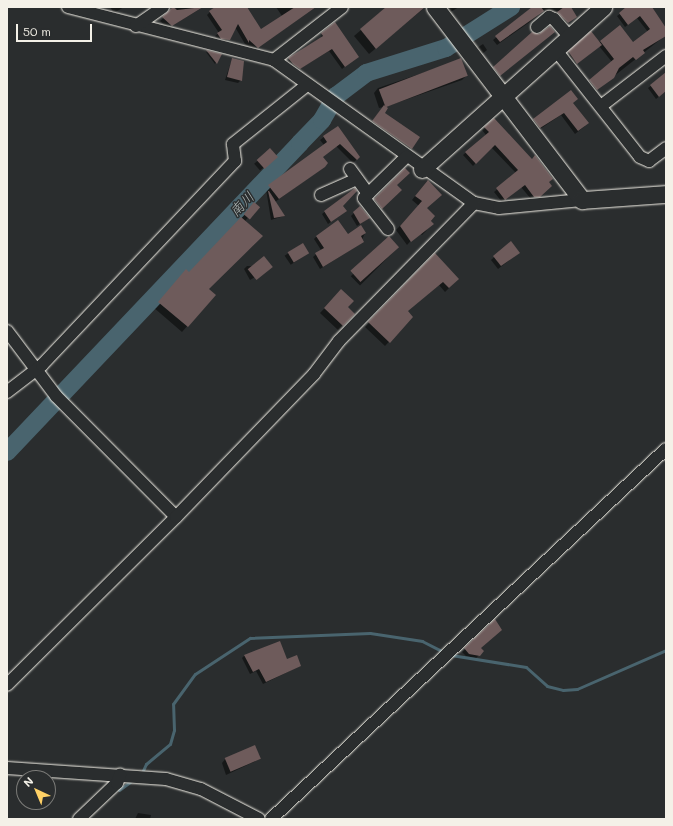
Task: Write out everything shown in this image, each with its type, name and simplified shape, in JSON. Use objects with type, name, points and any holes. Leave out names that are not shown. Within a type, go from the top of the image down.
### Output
[{"type":"street","points":[[68,7],[136,26],[274,60],[341,111],[422,169],[474,203],[499,208],[666,194]]},
{"type":"street","points":[[136,26],[163,7]]},
{"type":"street","points":[[274,60],[342,7]]},
{"type":"street","points":[[435,7],[582,200]]},
{"type":"street","points":[[422,169],[603,7]]},
{"type":"street","points":[[537,27],[549,17],[569,36]]},
{"type":"street","points":[[555,49],[642,159],[651,160],[666,148]]},
{"type":"street","points":[[601,106],[666,56]]},
{"type":"street","points":[[7,392],[37,370],[235,161],[233,144],[311,88]]},
{"type":"street","points":[[388,229],[364,198],[406,157]]},
{"type":"street","points":[[350,169],[368,194]]},
{"type":"street","points":[[321,195],[357,179]]},
{"type":"street","points":[[7,685],[176,517],[314,374],[339,341],[474,203]]},
{"type":"street","points":[[7,331],[59,399],[176,517]]},
{"type":"street","points":[[272,819],[666,449]]},
{"type":"street","points":[[7,768],[166,779],[191,785],[259,819]]},
{"type":"street","points":[[79,819],[117,784],[120,775]]},
{"type":"building","points":[[173,7],[177,10],[203,7],[172,26],[162,17]]},
{"type":"building","points":[[215,7],[247,7],[261,29],[295,7],[316,7],[258,48],[249,40],[249,43],[238,24],[230,40],[221,39],[217,33],[222,30],[209,11]]},
{"type":"building","points":[[386,7],[425,7],[376,49],[360,29]]},
{"type":"building","points":[[532,7],[541,7],[544,11],[500,42],[495,36]]},
{"type":"building","points":[[564,7],[571,7],[577,17],[568,23],[557,12]]},
{"type":"building","points":[[626,7],[652,7],[666,28],[666,36],[643,50],[645,53],[636,60],[633,57],[619,68],[614,78],[597,90],[589,80],[614,59],[600,41],[620,25],[633,42],[650,29],[640,16],[628,25],[619,13]]},
{"type":"building","points":[[335,22],[359,57],[345,67],[332,49],[300,69],[293,64],[288,58],[323,36],[321,33]]},
{"type":"building","points":[[550,26],[555,32],[500,76],[493,67],[532,32],[539,34]]},
{"type":"building","points":[[591,31],[602,45],[577,64],[568,51]]},
{"type":"building","points":[[206,50],[222,54],[217,64]]},
{"type":"building","points":[[232,58],[244,61],[242,81],[227,77]]},
{"type":"building","points":[[461,58],[468,76],[386,107],[379,90]]},
{"type":"building","points":[[666,72],[666,91],[659,97],[650,85]]},
{"type":"building","points":[[571,90],[578,99],[573,103],[589,123],[578,131],[564,113],[540,128],[533,119]]},
{"type":"building","points":[[384,105],[388,108],[385,113],[420,137],[412,149],[372,121]]},
{"type":"building","points":[[494,118],[532,159],[535,155],[553,179],[549,182],[552,186],[540,197],[534,197],[525,185],[505,200],[496,188],[518,170],[495,145],[476,164],[465,152],[489,132],[484,127]]},
{"type":"building","points":[[338,126],[360,157],[357,160],[340,144],[323,157],[328,163],[325,167],[279,199],[268,185],[327,142],[323,136]]},
{"type":"building","points":[[270,148],[278,157],[265,169],[257,160]]},
{"type":"building","points":[[405,168],[410,173],[397,185],[402,190],[382,209],[374,199]]},
{"type":"building","points":[[428,180],[442,195],[427,208],[435,216],[431,221],[434,224],[411,242],[400,226],[422,201],[415,196]]},
{"type":"building","points":[[355,188],[357,191],[343,206],[347,211],[331,222],[324,211]]},
{"type":"building","points":[[269,191],[285,216],[274,218]]},
{"type":"building","points":[[254,202],[260,207],[250,219],[244,214]]},
{"type":"building","points":[[360,206],[370,218],[360,224],[353,212]]},
{"type":"building","points":[[241,217],[263,236],[209,289],[216,295],[188,327],[158,302],[186,269],[189,272]]},
{"type":"building","points":[[338,220],[348,234],[361,225],[366,233],[361,236],[364,242],[323,267],[315,253],[324,248],[316,236]]},
{"type":"building","points":[[389,236],[399,247],[360,282],[350,271]]},
{"type":"building","points":[[511,241],[520,253],[501,266],[493,256]]},
{"type":"building","points":[[303,243],[309,253],[294,263],[288,252]]},
{"type":"building","points":[[435,253],[459,279],[449,288],[443,282],[408,311],[413,317],[390,343],[368,322]]},
{"type":"building","points":[[264,256],[273,267],[256,280],[248,269]]},
{"type":"building","points":[[341,289],[354,301],[348,307],[355,314],[343,326],[324,308]]},
{"type":"building","points":[[495,619],[502,630],[481,648],[484,651],[480,656],[469,654],[464,648]]},
{"type":"building","points":[[280,641],[287,659],[297,655],[301,666],[266,682],[259,669],[253,672],[244,655]]},
{"type":"building","points":[[255,745],[261,759],[230,772],[225,758]]},
{"type":"waterway","name":"南川","points":[[7,452],[322,120],[336,96],[366,73],[446,48],[511,7]]},
{"type":"waterway","points":[[141,775],[146,764],[170,744],[174,730],[173,704],[195,674],[250,638],[370,633],[422,641],[444,652]]},
{"type":"waterway","points":[[451,655],[526,667],[547,686],[563,690],[577,689],[666,650]]},
{"type":"waterway","points":[[119,790],[130,782]]}]
